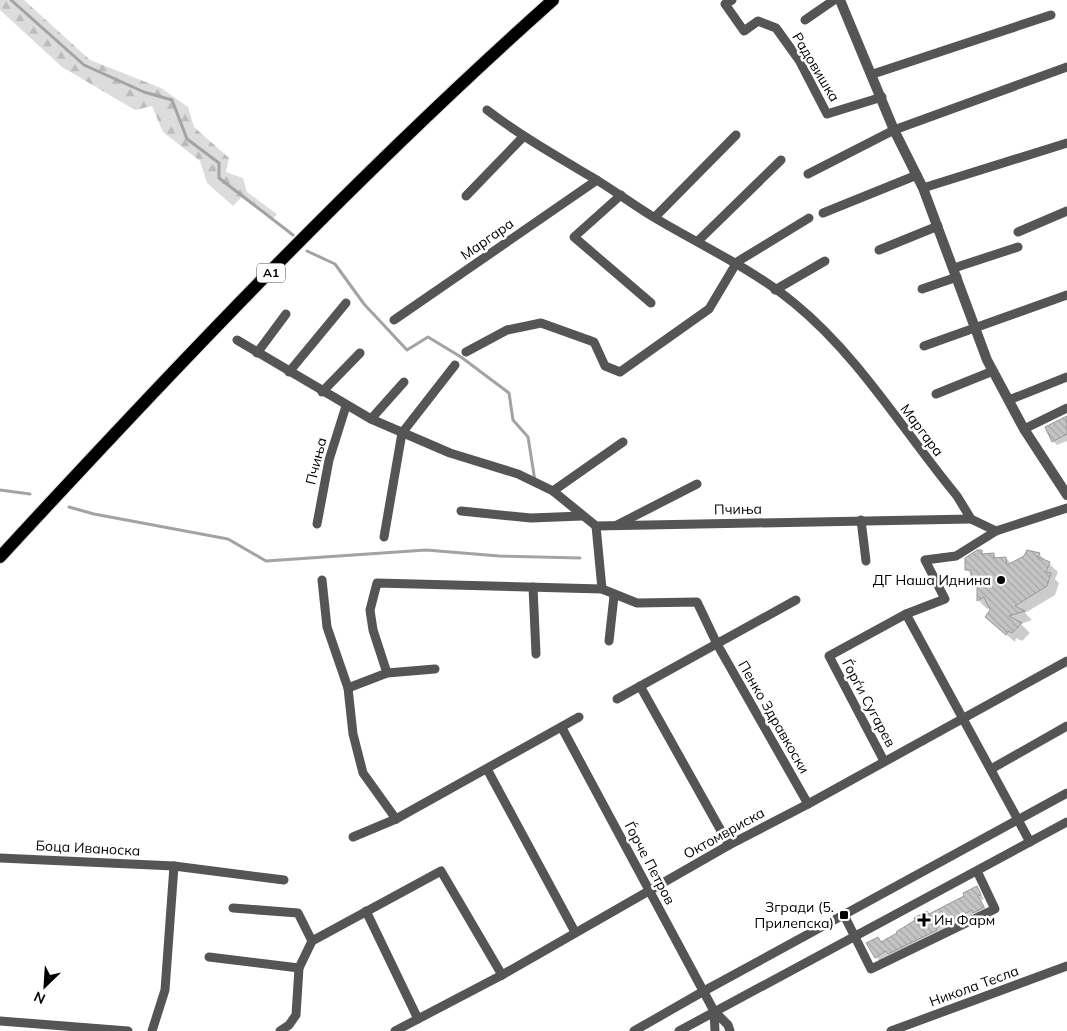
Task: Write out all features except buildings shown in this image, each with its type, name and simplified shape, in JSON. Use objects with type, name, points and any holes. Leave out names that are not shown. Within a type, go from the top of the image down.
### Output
[{"type":"main road","name":"A1","points":[[0,557],[288,254],[404,138],[553,0]]},
{"type":"street","name":"Радовишка","points":[[732,0],[725,4],[744,31],[758,21],[776,28],[799,60],[827,114],[882,97]]},
{"type":"street","name":"Радовишка","points":[[805,20],[834,0]]},
{"type":"street","points":[[840,0],[873,74],[894,130],[923,188],[956,273],[974,327],[993,370],[1024,428],[1067,495]]},
{"type":"street","points":[[873,74],[1051,15]]},
{"type":"street","points":[[808,174],[894,130],[1067,67]]},
{"type":"street","name":"Маргара","points":[[486,110],[523,137],[597,180],[655,218],[737,262],[826,330],[957,496],[971,518]]},
{"type":"street","points":[[655,218],[736,134]]},
{"type":"street","points":[[466,196],[523,137]]},
{"type":"street","points":[[923,188],[1067,143]]},
{"type":"street","points":[[698,242],[781,160]]},
{"type":"street","points":[[823,213],[916,175]]},
{"type":"street","name":"Маргара","points":[[394,320],[597,180]]},
{"type":"street","points":[[620,195],[574,237],[651,303]]},
{"type":"street","points":[[1018,232],[1067,211]]},
{"type":"street","points":[[466,352],[507,330],[541,323],[594,342],[605,366],[620,372],[710,308],[737,262],[809,218]]},
{"type":"street","points":[[879,250],[938,226]]},
{"type":"street","points":[[922,290],[956,273],[1018,247]]},
{"type":"street","points":[[775,290],[825,261]]},
{"type":"street","points":[[924,346],[1067,295]]},
{"type":"street","points":[[289,372],[346,303]]},
{"type":"street","points":[[257,353],[286,314]]},
{"type":"street","points":[[237,340],[322,392],[371,419],[450,453],[518,474],[553,490],[596,526],[602,589]]},
{"type":"street","points":[[322,392],[360,353]]},
{"type":"street","points":[[384,537],[402,433],[455,365]]},
{"type":"street","points":[[936,394],[993,370]]},
{"type":"street","points":[[1009,400],[1067,377]]},
{"type":"street","points":[[371,419],[404,382]]},
{"type":"street","name":"Пчиња","points":[[317,524],[329,460],[346,406]]},
{"type":"street","points":[[1024,428],[1067,408]]},
{"type":"street","points":[[553,490],[622,442]]},
{"type":"street","name":"Пчиња","points":[[615,526],[697,484]]},
{"type":"street","points":[[971,518],[996,530],[1067,508]]},
{"type":"street","points":[[461,511],[531,518],[582,516]]},
{"type":"street","name":"Пчиња","points":[[596,526],[971,518]]},
{"type":"street","points":[[862,520],[866,562]]},
{"type":"street","name":"Ѓорѓи Сугарев","points":[[884,761],[829,656],[906,614],[945,599],[925,560],[956,556],[996,530]]},
{"type":"street","points":[[322,580],[327,627],[348,688],[353,734],[363,773],[396,819]]},
{"type":"street","points":[[387,673],[372,630],[370,610],[377,583],[602,589],[614,596],[637,603],[697,602],[717,644]]},
{"type":"street","points":[[533,587],[536,654]]},
{"type":"street","points":[[609,642],[614,596]]},
{"type":"street","points":[[617,699],[796,600]]},
{"type":"street","points":[[906,614],[1030,842]]},
{"type":"street","name":"Пенко Здравкоски","points":[[717,644],[808,804]]},
{"type":"street","name":"Октомвриска","points":[[395,1031],[502,975],[728,845],[808,804],[961,717],[1067,661]]},
{"type":"street","points":[[348,688],[387,673],[435,669]]},
{"type":"street","points":[[640,686],[728,845]]},
{"type":"street","points":[[353,838],[396,819],[579,717]]},
{"type":"street","points":[[991,769],[1067,726]]},
{"type":"street","name":"Ѓорче Петров","points":[[562,728],[714,1011],[728,1025],[730,1031]]},
{"type":"street","points":[[487,769],[575,932]]},
{"type":"street","points":[[634,1031],[1067,793]]},
{"type":"street","points":[[679,1031],[1066,824]]},
{"type":"street","name":"Боца Иваноска","points":[[0,858],[174,866],[284,880]]},
{"type":"street","points":[[152,1031],[165,990],[174,866]]},
{"type":"street","points":[[280,1031],[289,1025],[296,1016],[299,968],[312,941],[441,871],[502,975]]},
{"type":"street","points":[[844,915],[871,969],[995,909],[977,871]]},
{"type":"street","points":[[233,908],[298,913],[312,941]]},
{"type":"street","points":[[366,911],[418,1019]]},
{"type":"street","points":[[208,957],[299,968]]},
{"type":"street","name":"Никола Тесла","points":[[891,1031],[1067,966]]},
{"type":"street","name":"Ѓорче Петров","points":[[714,1011],[715,1031]]},
{"type":"street","points":[[0,1021],[54,1028],[126,1031]]},
{"type":"green space","points":[[0,0],[24,0],[90,60],[161,88],[188,107],[194,127],[229,158],[226,172],[243,178],[247,192],[277,214],[273,219],[243,196],[233,206],[207,183],[200,161],[163,132],[152,106],[135,110],[62,67],[0,10]]},
{"type":"waterway","points":[[11,0],[84,65],[144,92],[172,100],[187,139],[219,163],[219,178],[293,235]]},
{"type":"waterway","points":[[307,251],[335,264],[364,304],[407,350],[428,337],[461,357],[509,393],[513,420],[528,437],[535,481]]},
{"type":"waterway","points":[[0,490],[30,494]]},
{"type":"waterway","points":[[69,507],[94,514],[228,539],[266,561],[426,550],[499,556],[580,558]]},
{"type":"place","name":"ДГ Наша Иднина","points":[[1001,580]]},
{"type":"place","name":"Згради (5. Прилепска)","points":[[844,915]]},
{"type":"place","name":"Ин Фарм","points":[[924,920]]}]
